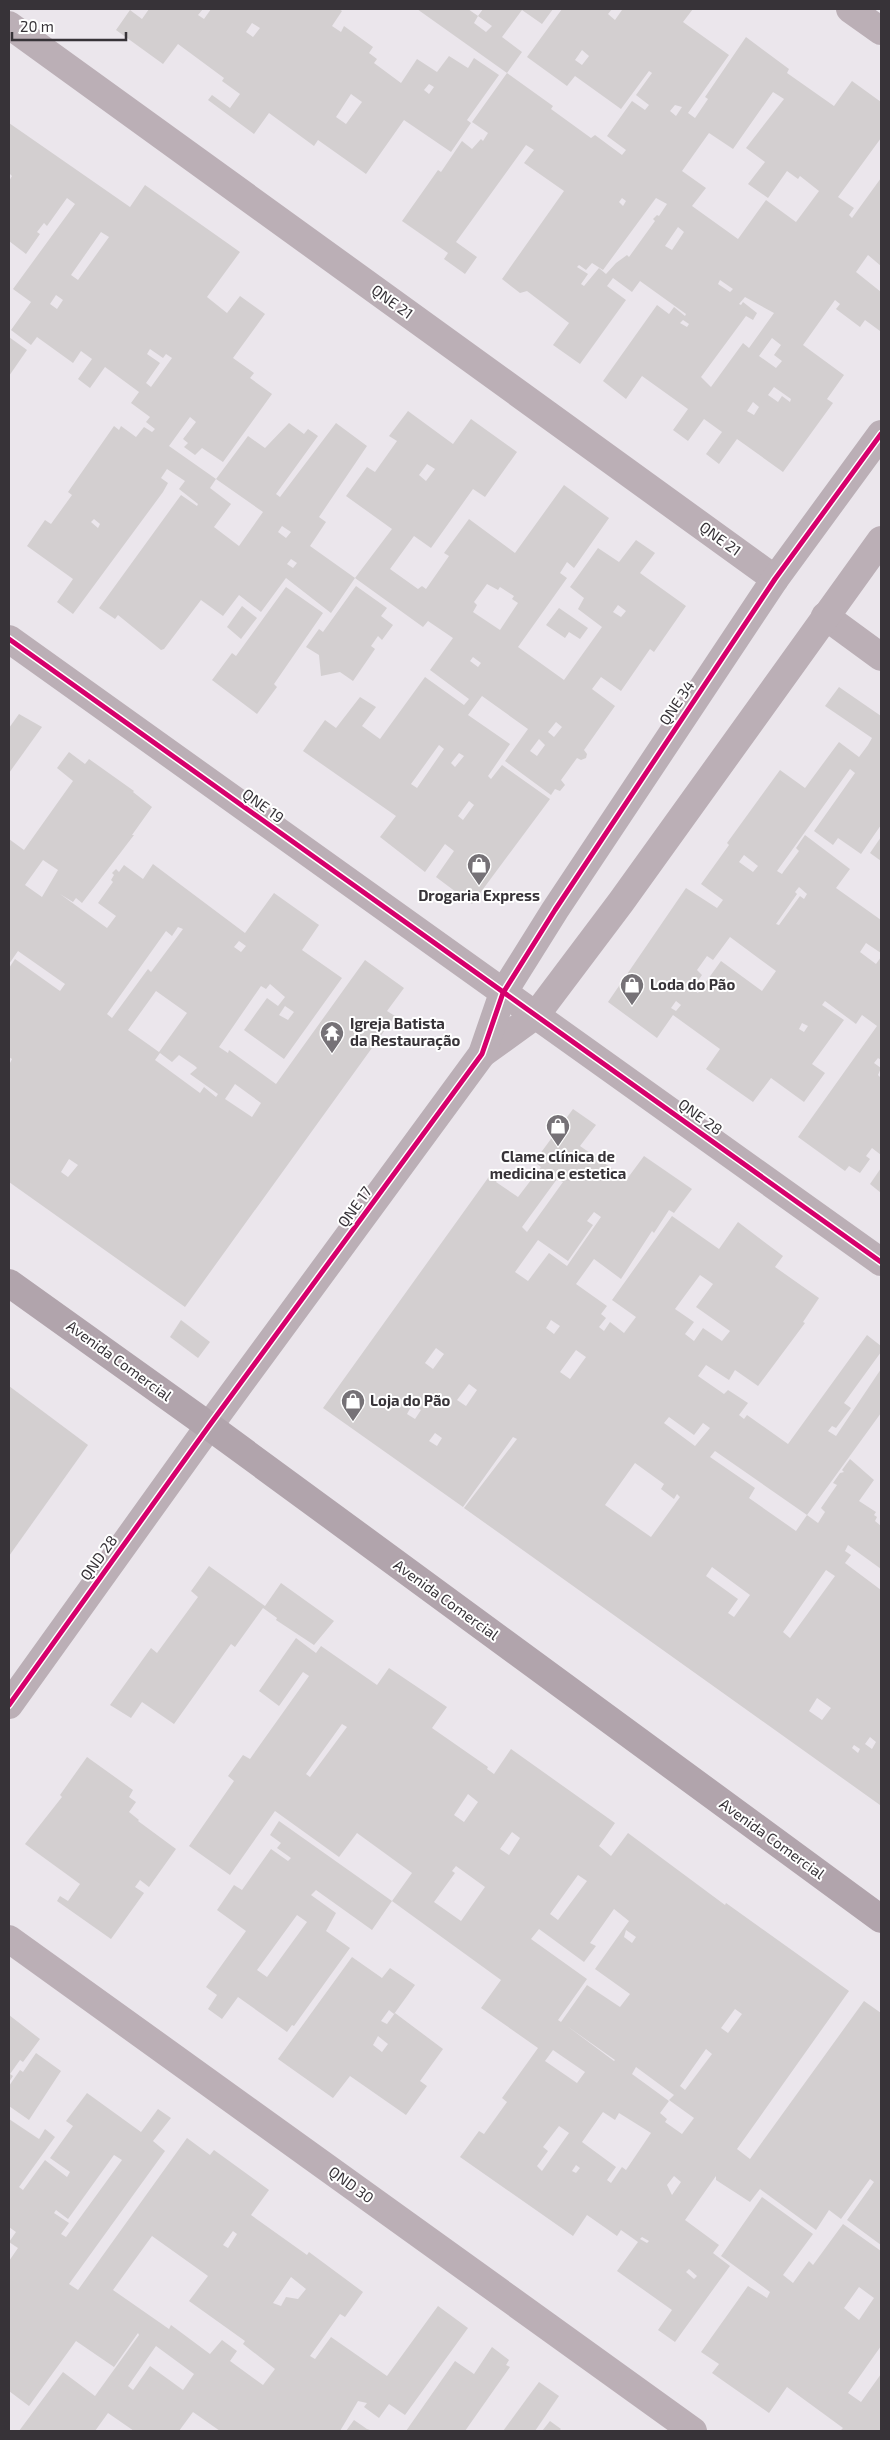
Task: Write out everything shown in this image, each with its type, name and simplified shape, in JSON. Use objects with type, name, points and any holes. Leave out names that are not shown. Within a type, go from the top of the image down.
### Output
[{"type":"main road","name":"Avenida Comercial","points":[[9,1283],[209,1426],[881,1919]]},
{"type":"street","points":[[850,9],[881,31]]},
{"type":"street","name":"QNE 21","points":[[9,25],[775,579]]},
{"type":"street","name":"QNE 34","points":[[503,993],[555,910],[775,579],[881,434]]},
{"type":"street","points":[[536,1015],[621,902],[881,540]]},
{"type":"street","points":[[825,616],[881,657]]},
{"type":"street","name":"QNE 19","points":[[9,639],[503,993]]},
{"type":"street","name":"QNE 28","points":[[503,993],[881,1262]]},
{"type":"street","name":"QNE 17","points":[[209,1426],[482,1054],[503,993]]},
{"type":"street","name":"QNE 17","points":[[482,1054],[536,1015]]},
{"type":"street","name":"QND 28","points":[[9,1705],[209,1426]]},
{"type":"street","name":"QND 30","points":[[9,1939],[693,2431]]},
{"type":"building","points":[[149,9],[203,9],[198,15],[204,19],[211,9],[339,9],[342,11],[332,26],[341,32],[344,26],[373,47],[369,53],[377,59],[374,63],[401,83],[417,59],[437,72],[449,56],[468,68],[474,58],[499,75],[467,120],[471,123],[451,152],[404,120],[366,174],[318,140],[314,146],[269,113],[254,134],[208,100],[212,95],[230,108],[240,94],[222,81],[224,78],[178,44],[163,64],[116,30],[130,10],[142,19]],"holes":[[[252,23],[260,28],[253,37],[246,32]],[[429,84],[434,87],[429,94],[424,90]],[[351,94],[362,102],[346,124],[336,117]]]},
{"type":"building","points":[[417,9],[468,9],[478,16],[483,9],[553,9],[542,24],[522,10],[502,37],[522,52],[507,73]],"holes":[[[478,16],[492,26],[486,32],[474,23]]]},
{"type":"building","points":[[562,9],[612,9],[608,14],[615,20],[622,10],[620,9],[693,9],[683,22],[729,55],[688,113],[695,118],[708,99],[705,97],[746,37],[789,69],[787,73],[834,106],[852,81],[881,102],[881,138],[838,197],[854,208],[849,215],[852,218],[881,178],[881,266],[868,255],[856,272],[881,292],[881,329],[880,331],[865,320],[860,327],[836,309],[840,304],[835,300],[803,345],[844,375],[827,399],[833,403],[783,472],[737,439],[719,464],[706,454],[722,432],[704,419],[688,441],[673,430],[688,409],[642,376],[626,399],[603,381],[657,305],[669,314],[674,307],[685,316],[686,314],[640,281],[632,292],[613,278],[607,286],[626,300],[580,364],[553,345],[569,323],[527,291],[520,293],[502,279],[564,191],[524,163],[534,150],[526,145],[456,242],[477,257],[465,274],[444,259],[448,253],[402,221],[438,170],[441,172],[462,141],[472,149],[481,139],[483,141],[488,133],[472,122],[507,73],[553,106],[551,109],[591,138],[595,135],[622,155],[626,150],[607,136],[632,101],[645,110],[649,105],[636,95],[652,73],[649,71],[621,109],[575,76],[567,86],[527,57]],"holes":[[[582,50],[589,56],[582,65],[575,60]],[[773,92],[784,99],[746,148],[765,162],[748,184],[768,198],[787,171],[798,179],[800,176],[819,191],[796,222],[766,200],[738,239],[692,206],[706,188],[682,171],[709,133],[733,149]],[[675,105],[682,107],[676,116],[670,111]],[[622,198],[626,201],[623,206],[619,202]],[[656,198],[667,204],[659,216],[657,215],[653,219],[655,221],[629,257],[627,255],[616,263],[606,274],[599,268],[584,286],[581,284],[588,274],[577,267],[579,265],[586,270],[592,263],[603,270]],[[678,227],[684,232],[672,250],[665,246]],[[720,280],[733,289],[730,292],[718,284]],[[745,297],[774,313],[749,348],[743,343],[711,387],[701,377],[746,316],[753,320],[757,313],[743,302],[741,305],[739,304]],[[683,320],[689,324],[687,327],[680,323]],[[772,338],[781,345],[774,355],[782,361],[776,368],[759,356]],[[774,387],[791,399],[790,402],[782,396],[778,402],[768,395]],[[753,402],[759,407],[754,415],[747,411]]]},
{"type":"building","points":[[9,123],[130,207],[145,185],[240,252],[207,297],[227,313],[240,296],[265,314],[233,358],[254,373],[250,378],[272,394],[223,462],[202,448],[195,455],[184,447],[188,443],[183,439],[196,422],[190,417],[169,446],[216,479],[248,436],[265,448],[289,423],[304,434],[308,429],[318,436],[276,494],[280,497],[336,423],[367,446],[319,517],[326,522],[310,546],[355,578],[331,613],[286,578],[261,612],[239,595],[223,616],[201,600],[164,649],[161,650],[118,615],[115,619],[99,608],[181,495],[197,506],[198,504],[179,489],[185,481],[167,469],[161,478],[168,483],[163,492],[73,614],[57,602],[73,579],[27,546],[45,520],[51,524],[72,495],[68,492],[114,426],[119,430],[121,426],[136,437],[144,427],[152,432],[155,429],[146,422],[150,417],[131,403],[139,392],[105,367],[90,388],[78,379],[92,359],[81,351],[73,363],[37,337],[31,345],[11,330],[31,302],[13,289],[75,204],[67,198],[47,226],[44,223],[37,232],[40,234],[26,254],[9,241],[9,181],[12,176],[9,173]],"holes":[[[101,232],[109,237],[78,280],[71,275]],[[56,295],[63,300],[57,309],[50,304]],[[150,349],[163,358],[166,354],[172,358],[151,387],[146,383],[160,363],[147,354]],[[216,479],[263,512],[239,546],[214,527],[231,504],[210,488]],[[94,519],[100,524],[98,528],[91,522]],[[282,526],[291,532],[286,538],[278,532]],[[291,559],[297,563],[293,568],[287,564]]]},
{"type":"building","points":[[9,337],[27,350],[9,376]]},
{"type":"building","points":[[408,411],[453,444],[471,419],[517,452],[485,497],[473,489],[431,548],[414,536],[390,569],[418,589],[422,586],[426,589],[449,556],[444,553],[469,519],[515,553],[564,485],[609,518],[574,568],[567,562],[560,573],[567,578],[518,647],[564,680],[602,627],[578,609],[584,598],[570,587],[598,548],[619,562],[636,540],[655,553],[640,573],[686,606],[654,652],[650,649],[621,691],[601,677],[592,689],[615,706],[584,750],[587,754],[586,758],[581,760],[577,758],[561,780],[565,785],[560,791],[555,789],[551,795],[505,761],[528,729],[482,696],[468,715],[510,744],[488,776],[491,779],[502,765],[550,799],[472,904],[436,877],[454,851],[445,844],[425,872],[380,837],[396,816],[303,751],[325,720],[336,728],[360,697],[376,707],[362,726],[380,739],[425,677],[464,705],[469,699],[430,670],[453,638],[428,621],[423,627],[355,578],[392,529],[346,496],[367,467],[375,472],[397,441],[389,436]],"holes":[[[427,464],[435,469],[426,481],[419,475]],[[487,584],[498,590],[500,587],[514,596],[512,599],[518,603],[500,630],[473,612],[477,605],[474,602]],[[618,605],[626,611],[621,617],[613,612]],[[473,657],[481,663],[478,667],[470,661]],[[556,722],[562,727],[554,737],[548,732]],[[539,739],[545,745],[537,756],[530,751]],[[439,745],[444,749],[417,788],[411,784]],[[459,753],[464,756],[455,767],[451,763]],[[469,801],[474,805],[463,820],[458,816]]]},
{"type":"building","points":[[356,586],[387,608],[381,616],[393,625],[382,640],[378,636],[371,646],[375,649],[353,681],[340,672],[321,676],[319,655],[306,647],[319,629],[323,632]]},
{"type":"building","points":[[286,587],[323,613],[274,684],[277,687],[257,714],[212,680],[232,653],[236,656]]},
{"type":"building","points":[[242,606],[257,618],[241,639],[227,627]]},
{"type":"building","points":[[559,608],[588,628],[580,639],[569,632],[565,638],[546,625]]},
{"type":"building","points":[[839,687],[881,716],[881,825],[861,854],[838,838],[833,845],[814,831],[855,773],[850,769],[777,871],[782,874],[799,851],[796,848],[805,835],[850,869],[836,888],[881,920],[881,953],[866,943],[860,952],[876,964],[881,957],[881,1060],[878,1058],[874,1063],[881,1068],[878,1075],[881,1078],[881,1155],[872,1148],[866,1156],[870,1159],[860,1173],[849,1166],[845,1171],[798,1137],[877,1026],[862,1015],[856,1024],[825,1001],[822,1005],[844,1020],[812,1064],[825,1073],[804,1102],[771,1078],[753,1102],[706,1069],[720,1049],[673,1015],[657,1038],[608,1002],[686,888],[717,908],[723,900],[701,884],[729,845],[727,843],[780,770],[805,788],[839,742],[859,757],[868,745],[872,738],[825,706]],"holes":[[[744,855],[758,866],[753,872],[739,862]],[[799,887],[807,894],[804,899],[800,896],[779,925],[776,924],[797,894],[795,892]],[[730,937],[776,971],[762,991],[721,961],[698,993],[692,989],[702,975],[697,970],[707,956],[713,960]],[[658,982],[663,985],[658,989],[655,987]],[[676,1001],[681,1005],[676,1011],[671,1008]],[[802,1023],[808,1026],[804,1032],[799,1029]]]},
{"type":"building","points":[[19,714],[42,727],[9,773],[9,728]]},
{"type":"building","points":[[69,752],[85,764],[89,759],[134,791],[152,807],[132,835],[134,835],[82,903],[76,898],[73,902],[60,894],[107,928],[116,916],[98,903],[113,882],[111,880],[114,875],[112,873],[116,869],[119,872],[124,865],[143,879],[153,864],[245,933],[274,893],[319,925],[302,950],[342,978],[284,1059],[244,1030],[267,998],[278,1006],[285,997],[270,984],[266,989],[261,986],[219,1047],[228,1053],[229,1050],[276,1084],[365,960],[404,988],[387,1011],[395,1016],[185,1307],[9,1182],[9,1065],[12,1059],[9,1057],[9,968],[15,959],[60,991],[65,984],[18,951],[9,964],[9,839],[24,850],[73,781],[57,768]],"holes":[[[43,860],[58,870],[42,897],[25,885]],[[178,927],[183,929],[151,972],[148,969],[112,1018],[107,1014],[166,931],[172,936]],[[239,941],[246,946],[241,952],[234,947]],[[156,991],[187,1013],[159,1052],[128,1030]],[[285,1006],[294,1012],[288,1020],[279,1015]],[[160,1053],[172,1062],[179,1055],[195,1066],[197,1068],[190,1074],[218,1094],[216,1097],[204,1087],[200,1093],[155,1060]],[[235,1084],[261,1103],[252,1117],[225,1099]],[[69,1159],[78,1165],[68,1177],[61,1172]]]},
{"type":"building","points":[[881,837],[881,861],[870,853]]},
{"type":"building","points":[[573,1109],[596,1125],[580,1146],[627,1179],[644,1156],[692,1189],[674,1213],[669,1210],[654,1233],[652,1231],[621,1279],[594,1259],[576,1284],[607,1306],[601,1314],[606,1318],[599,1327],[604,1331],[610,1322],[624,1333],[636,1317],[612,1300],[672,1216],[719,1249],[738,1222],[783,1256],[775,1267],[819,1298],[803,1322],[805,1323],[758,1386],[735,1370],[729,1380],[706,1365],[698,1376],[724,1394],[728,1390],[748,1403],[739,1415],[744,1419],[747,1415],[788,1444],[867,1335],[881,1346],[881,1352],[844,1403],[851,1408],[836,1428],[832,1426],[828,1431],[836,1436],[881,1369],[881,1413],[807,1515],[818,1523],[825,1512],[821,1508],[837,1485],[833,1483],[840,1473],[844,1472],[842,1470],[850,1459],[874,1480],[859,1501],[876,1512],[874,1515],[877,1517],[875,1521],[881,1526],[881,1569],[848,1545],[845,1551],[851,1555],[845,1563],[881,1590],[880,1805],[464,1508],[517,1439],[513,1437],[463,1507],[323,1408],[493,1171],[500,1176],[496,1182],[518,1197],[541,1167],[534,1162]],"holes":[[[557,1179],[563,1182],[527,1232],[522,1227]],[[594,1212],[601,1217],[567,1266],[549,1253],[528,1281],[515,1272],[538,1240],[568,1261],[593,1225],[587,1221]],[[700,1275],[713,1284],[696,1307],[730,1331],[722,1341],[703,1328],[694,1341],[685,1334],[694,1322],[675,1309]],[[551,1320],[560,1326],[554,1334],[546,1328]],[[436,1348],[444,1354],[433,1369],[425,1363]],[[576,1350],[586,1357],[570,1379],[560,1372]],[[469,1384],[477,1390],[466,1406],[457,1400]],[[412,1405],[421,1410],[415,1419],[407,1414]],[[669,1417],[694,1435],[703,1423],[710,1428],[695,1446],[664,1423]],[[435,1433],[442,1438],[437,1446],[429,1441]],[[715,1451],[807,1515],[796,1531],[749,1498],[755,1488],[710,1457]],[[635,1463],[664,1484],[661,1489],[674,1499],[677,1494],[680,1497],[651,1537],[605,1505]],[[712,1567],[750,1595],[734,1617],[728,1613],[738,1599],[706,1576]],[[826,1570],[835,1576],[790,1638],[783,1632]],[[817,1698],[831,1708],[822,1720],[809,1711]],[[870,1737],[876,1742],[872,1749],[865,1744]],[[854,1745],[860,1749],[858,1753],[852,1748]]]},
{"type":"building","points":[[881,1168],[881,1193],[870,1184]]},
{"type":"building","points":[[181,1320],[210,1342],[198,1358],[170,1337]]},
{"type":"building","points":[[9,1386],[88,1445],[9,1556]]},
{"type":"building","points":[[209,1566],[265,1606],[281,1583],[334,1621],[314,1645],[276,1620],[277,1618],[263,1608],[235,1647],[231,1644],[174,1724],[142,1702],[131,1718],[110,1705],[151,1648],[157,1653],[198,1597],[191,1591]]},
{"type":"building","points":[[296,1638],[316,1653],[321,1646],[377,1685],[389,1668],[447,1707],[432,1728],[488,1767],[487,1769],[494,1774],[511,1749],[615,1823],[599,1846],[611,1856],[628,1833],[725,1905],[726,1903],[849,1991],[737,2149],[750,2159],[864,2001],[881,2013],[881,2245],[847,2220],[874,2182],[870,2179],[841,2219],[829,2210],[816,2230],[760,2189],[750,2202],[716,2180],[716,2176],[685,2220],[719,2245],[713,2253],[730,2266],[675,2342],[658,2330],[672,2310],[617,2271],[638,2242],[621,2230],[617,2236],[587,2215],[573,2236],[460,2157],[479,2131],[484,2134],[507,2102],[502,2098],[538,2048],[481,2008],[501,1980],[392,1901],[412,1873],[357,1833],[339,1857],[275,1811],[230,1875],[189,1846],[234,1781],[228,1776],[243,1755],[250,1759],[309,1676],[303,1672],[279,1706],[259,1691]],"holes":[[[342,1724],[347,1727],[310,1777],[306,1774]],[[468,1794],[478,1802],[464,1822],[454,1815]],[[512,1832],[520,1838],[509,1855],[500,1849]],[[456,1866],[485,1887],[461,1921],[434,1902],[455,1873],[452,1871]],[[578,1875],[587,1881],[558,1920],[550,1914]],[[614,1909],[629,1921],[595,1969],[630,1994],[620,2007],[587,1985],[561,2022],[558,2020],[587,1979],[531,1939],[539,1929],[584,1962],[596,1946],[590,1943]],[[626,1930],[636,1937],[632,1943],[624,1937]],[[735,2009],[742,2014],[728,2033],[721,2028]],[[567,2026],[615,2060],[614,2061]],[[706,2049],[712,2054],[685,2090],[680,2086]],[[553,2050],[585,2072],[577,2083],[545,2061]],[[636,2067],[674,2095],[669,2100],[694,2118],[682,2134],[665,2122],[667,2119],[660,2113],[669,2101],[632,2074]],[[603,2112],[615,2120],[619,2113],[651,2133],[626,2170],[622,2167],[611,2183],[607,2180],[616,2167],[582,2142]],[[559,2126],[569,2133],[542,2171],[537,2166],[548,2151],[543,2147]],[[576,2165],[580,2168],[576,2173],[572,2171]],[[674,2176],[681,2182],[672,2195],[667,2185]],[[642,2237],[649,2241],[647,2243],[640,2239]],[[689,2269],[697,2276],[694,2279],[686,2272]]]},
{"type":"building","points":[[87,1757],[133,1790],[129,1797],[136,1802],[129,1812],[138,1821],[176,1849],[149,1887],[140,1880],[135,1887],[144,1893],[111,1939],[57,1901],[60,1896],[68,1901],[80,1884],[25,1844],[62,1797],[60,1795]]},
{"type":"building","points":[[279,1821],[392,1901],[372,1930],[316,1890],[311,1895],[336,1913],[326,1931],[350,1948],[294,2026],[292,2025],[287,2032],[238,1997],[222,2019],[208,2009],[217,1995],[206,1987],[246,1931],[217,1910],[234,1885],[242,1890],[271,1849],[288,1861],[291,1858],[277,1848],[281,1843],[270,1835]],"holes":[[[297,1915],[307,1922],[267,1977],[257,1970]]]},
{"type":"building","points":[[352,1957],[382,1978],[390,1968],[415,1985],[394,2014],[389,2010],[381,2021],[387,2024],[395,2013],[443,2049],[420,2081],[427,2086],[406,2115],[350,2076],[333,2098],[278,2059]],"holes":[[[378,2036],[388,2044],[382,2052],[373,2045]]]},
{"type":"building","points":[[9,2015],[40,2039],[23,2062],[20,2060],[10,2074],[13,2076],[9,2082]]},
{"type":"building","points":[[36,2053],[61,2071],[29,2120],[9,2106],[9,2086],[20,2070],[23,2072]]},
{"type":"building","points":[[87,2093],[141,2132],[158,2109],[171,2118],[153,2141],[165,2151],[69,2284],[78,2290],[187,2138],[210,2155],[214,2150],[269,2190],[251,2215],[307,2255],[309,2252],[363,2292],[345,2317],[340,2314],[310,2356],[315,2359],[331,2337],[387,2376],[438,2306],[468,2328],[405,2415],[389,2404],[379,2418],[364,2407],[367,2403],[358,2401],[340,2431],[220,2431],[193,2412],[179,2431],[134,2431],[108,2413],[95,2431],[19,2431],[63,2372],[95,2396],[139,2335],[138,2333],[114,2367],[76,2341],[29,2406],[9,2391],[9,2261],[18,2248],[9,2242],[16,2232],[9,2227],[9,2119],[39,2139],[45,2129],[55,2137],[19,2187],[23,2190],[45,2160],[67,2177],[70,2172],[50,2158],[73,2126],[66,2121]],"holes":[[[114,2155],[122,2160],[66,2237],[61,2234],[69,2223],[54,2213],[56,2210],[68,2219]],[[233,2231],[237,2234],[228,2248],[223,2245]],[[152,2236],[208,2276],[189,2301],[245,2341],[243,2344],[275,2369],[263,2385],[230,2361],[237,2351],[222,2340],[210,2354],[171,2325],[169,2329],[113,2290]],[[291,2277],[306,2289],[298,2299],[286,2297],[281,2306],[273,2303]],[[156,2346],[194,2374],[183,2390],[150,2366],[133,2390],[128,2386]]]},
{"type":"building","points":[[762,2197],[813,2234],[783,2275],[793,2283],[809,2261],[813,2265],[843,2224],[881,2251],[881,2346],[848,2393],[861,2402],[881,2374],[881,2431],[840,2431],[843,2428],[787,2387],[769,2413],[712,2373],[719,2364],[701,2352],[748,2286],[767,2298],[770,2292],[721,2256]],"holes":[[[859,2287],[874,2298],[859,2320],[844,2308]]]},
{"type":"building","points":[[492,2347],[509,2360],[506,2365],[510,2367],[465,2431],[406,2431],[455,2361],[474,2374]]},
{"type":"building","points":[[539,2382],[559,2396],[535,2431],[503,2431]]},
{"type":"building","points":[[354,2420],[367,2429],[373,2431],[346,2431]]},
{"type":"building","points":[[550,2421],[561,2429],[559,2431],[542,2431]]},
{"type":"cycle path","points":[[9,1705],[209,1426],[482,1054],[503,993],[555,910],[775,579],[881,434]]},
{"type":"cycle path","points":[[9,639],[881,1262]]},
{"type":"place","name":"Drogaria Express","points":[[479,886]]},
{"type":"place","name":"Loda do Pão","points":[[632,1006]]},
{"type":"place","name":"Igreja Batista da Restauração","points":[[332,1054]]},
{"type":"place","name":"Clame clínica de medicina e estetica","points":[[558,1147]]},
{"type":"place","name":"Loja do Pão","points":[[353,1422]]}]
